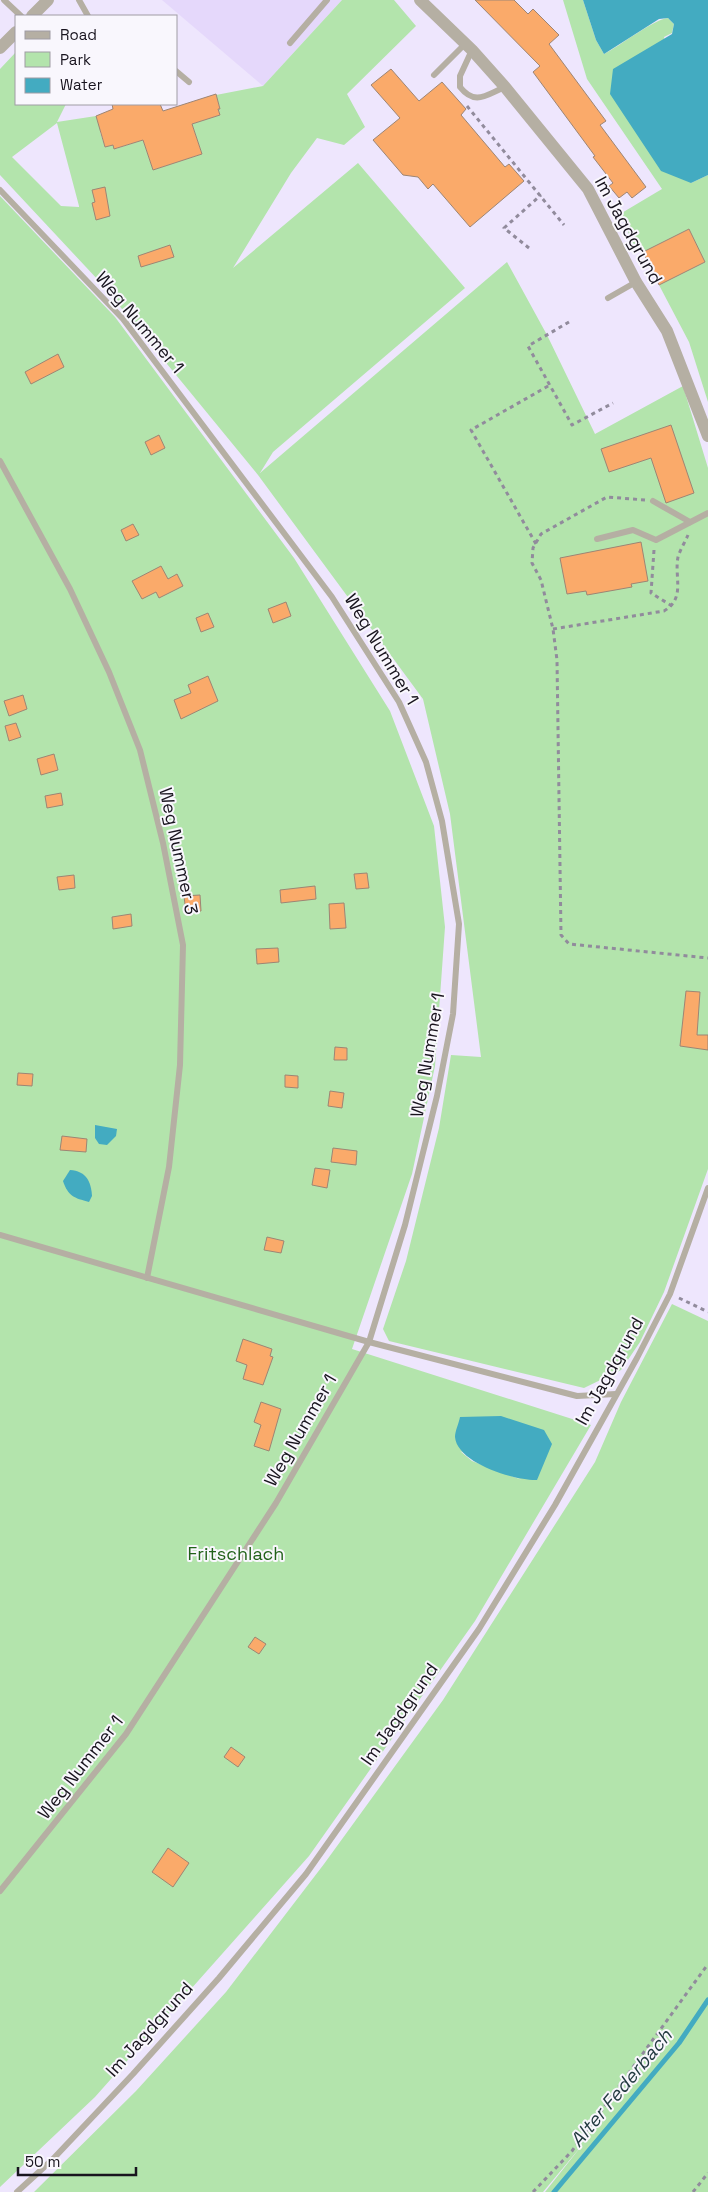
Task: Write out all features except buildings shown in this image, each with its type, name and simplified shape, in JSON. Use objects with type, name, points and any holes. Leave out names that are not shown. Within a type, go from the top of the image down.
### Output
[{"type":"street","points":[[33,15],[48,0]]},
{"type":"street","name":"Im Jagdgrund","points":[[420,0],[506,87],[588,189],[636,282],[667,331],[708,436]]},
{"type":"street","points":[[0,48],[15,33]]},
{"type":"lane","points":[[4,0],[20,15]]},
{"type":"lane","points":[[79,0],[87,15]]},
{"type":"lane","points":[[290,43],[326,0]]},
{"type":"lane","points":[[434,75],[468,47]]},
{"type":"lane","points":[[468,47],[460,76],[460,87],[463,91],[468,96],[477,99],[506,87]]},
{"type":"lane","points":[[178,72],[189,82]]},
{"type":"lane","name":"Weg Nummer 1","points":[[0,190],[123,319],[332,597],[399,702],[426,762],[442,821],[459,924],[453,1014],[437,1096],[405,1225],[369,1342],[276,1503],[126,1734],[0,1891]]},
{"type":"lane","points":[[608,298],[636,282]]},
{"type":"lane","name":"Weg Nummer 3","points":[[0,461],[70,589],[109,672],[140,750],[163,844],[184,945],[180,1065],[169,1167],[147,1278]]},
{"type":"lane","points":[[653,501],[690,522]]},
{"type":"lane","points":[[597,538],[633,530],[656,540],[708,513]]},
{"type":"lane","name":"Im Jagdgrund","points":[[17,2192],[53,2159],[133,2074],[219,1978],[306,1874],[480,1629],[555,1505],[670,1294],[708,1188]]},
{"type":"lane","points":[[0,1235],[369,1342],[577,1396],[616,1394]]},
{"type":"path","points":[[463,91],[458,96],[541,195],[564,226]]},
{"type":"path","points":[[529,248],[504,228],[541,195]]},
{"type":"path","points":[[570,322],[528,346],[572,425],[612,403]]},
{"type":"path","points":[[536,544],[471,430],[550,385]]},
{"type":"path","points":[[653,501],[607,496],[541,534],[536,544],[532,563],[540,580],[553,629],[557,660],[561,935],[569,944],[708,958]]},
{"type":"path","points":[[553,629],[664,611],[672,606],[678,587],[679,555],[688,536],[690,522]]},
{"type":"path","points":[[656,540],[651,592],[672,606]]},
{"type":"path","points":[[670,1294],[708,1312]]},
{"type":"path","points":[[533,2192],[572,2151],[708,1964]]},
{"type":"path","points":[[693,2192],[708,2173]]},
{"type":"shaded area","points":[[162,0],[342,0],[263,86]]},
{"type":"green space","points":[[342,0],[394,0],[416,26],[347,94],[365,127],[344,145],[317,138],[291,173],[233,268],[358,163],[465,288],[273,452],[260,473],[507,262],[547,335],[595,434],[683,386],[708,468],[708,1169],[664,1292],[640,1342],[621,1370],[584,1388],[389,1341],[383,1329],[406,1261],[439,1128],[451,1055],[481,1057],[450,814],[423,699],[258,475],[99,281],[0,175],[0,69],[15,53],[15,105],[66,105],[57,122],[96,116],[98,122],[107,129],[100,132],[105,147],[113,145],[115,149],[143,140],[153,170],[202,154],[192,124],[220,115],[216,95],[263,86]],"holes":[[[57,123],[79,207],[61,206],[12,157]]]},
{"type":"green space","points":[[563,0],[583,0],[596,40],[604,54],[654,23],[668,18],[674,24],[672,33],[664,37],[691,183],[708,175],[708,402],[689,342],[659,285],[705,262],[689,229],[643,252],[633,243],[620,214],[662,189],[587,79]]},
{"type":"green space","name":"Fritschlach","points":[[0,196],[115,317],[294,558],[390,711],[434,826],[445,927],[435,1066],[412,1174],[352,1349],[591,1425],[475,1621],[309,1856],[95,2097],[0,2187]],"holes":[[[460,1451],[522,1480],[472,1461]]]},
{"type":"green space","points":[[672,1304],[708,1321],[708,2192],[545,2192],[583,2144],[543,2192],[34,2192],[136,2091],[226,1992],[324,1864],[443,1700],[595,1462],[621,1402]]},
{"type":"water","points":[[583,0],[708,0],[708,175],[691,183],[661,171],[610,94],[613,69],[672,34],[674,24],[668,18],[659,19],[604,54],[596,40]]},
{"type":"water","points":[[95,1125],[117,1129],[116,1136],[107,1145],[99,1144],[95,1138]]},
{"type":"water","points":[[70,1170],[80,1172],[89,1181],[92,1196],[89,1202],[76,1198],[67,1190],[63,1181]]},
{"type":"water","points":[[501,1416],[544,1430],[552,1444],[537,1480],[527,1480],[488,1469],[466,1455],[458,1446],[455,1437],[460,1417]]},
{"type":"waterway","name":"Alter Federbach","points":[[554,2192],[679,2043],[708,2000]]}]
